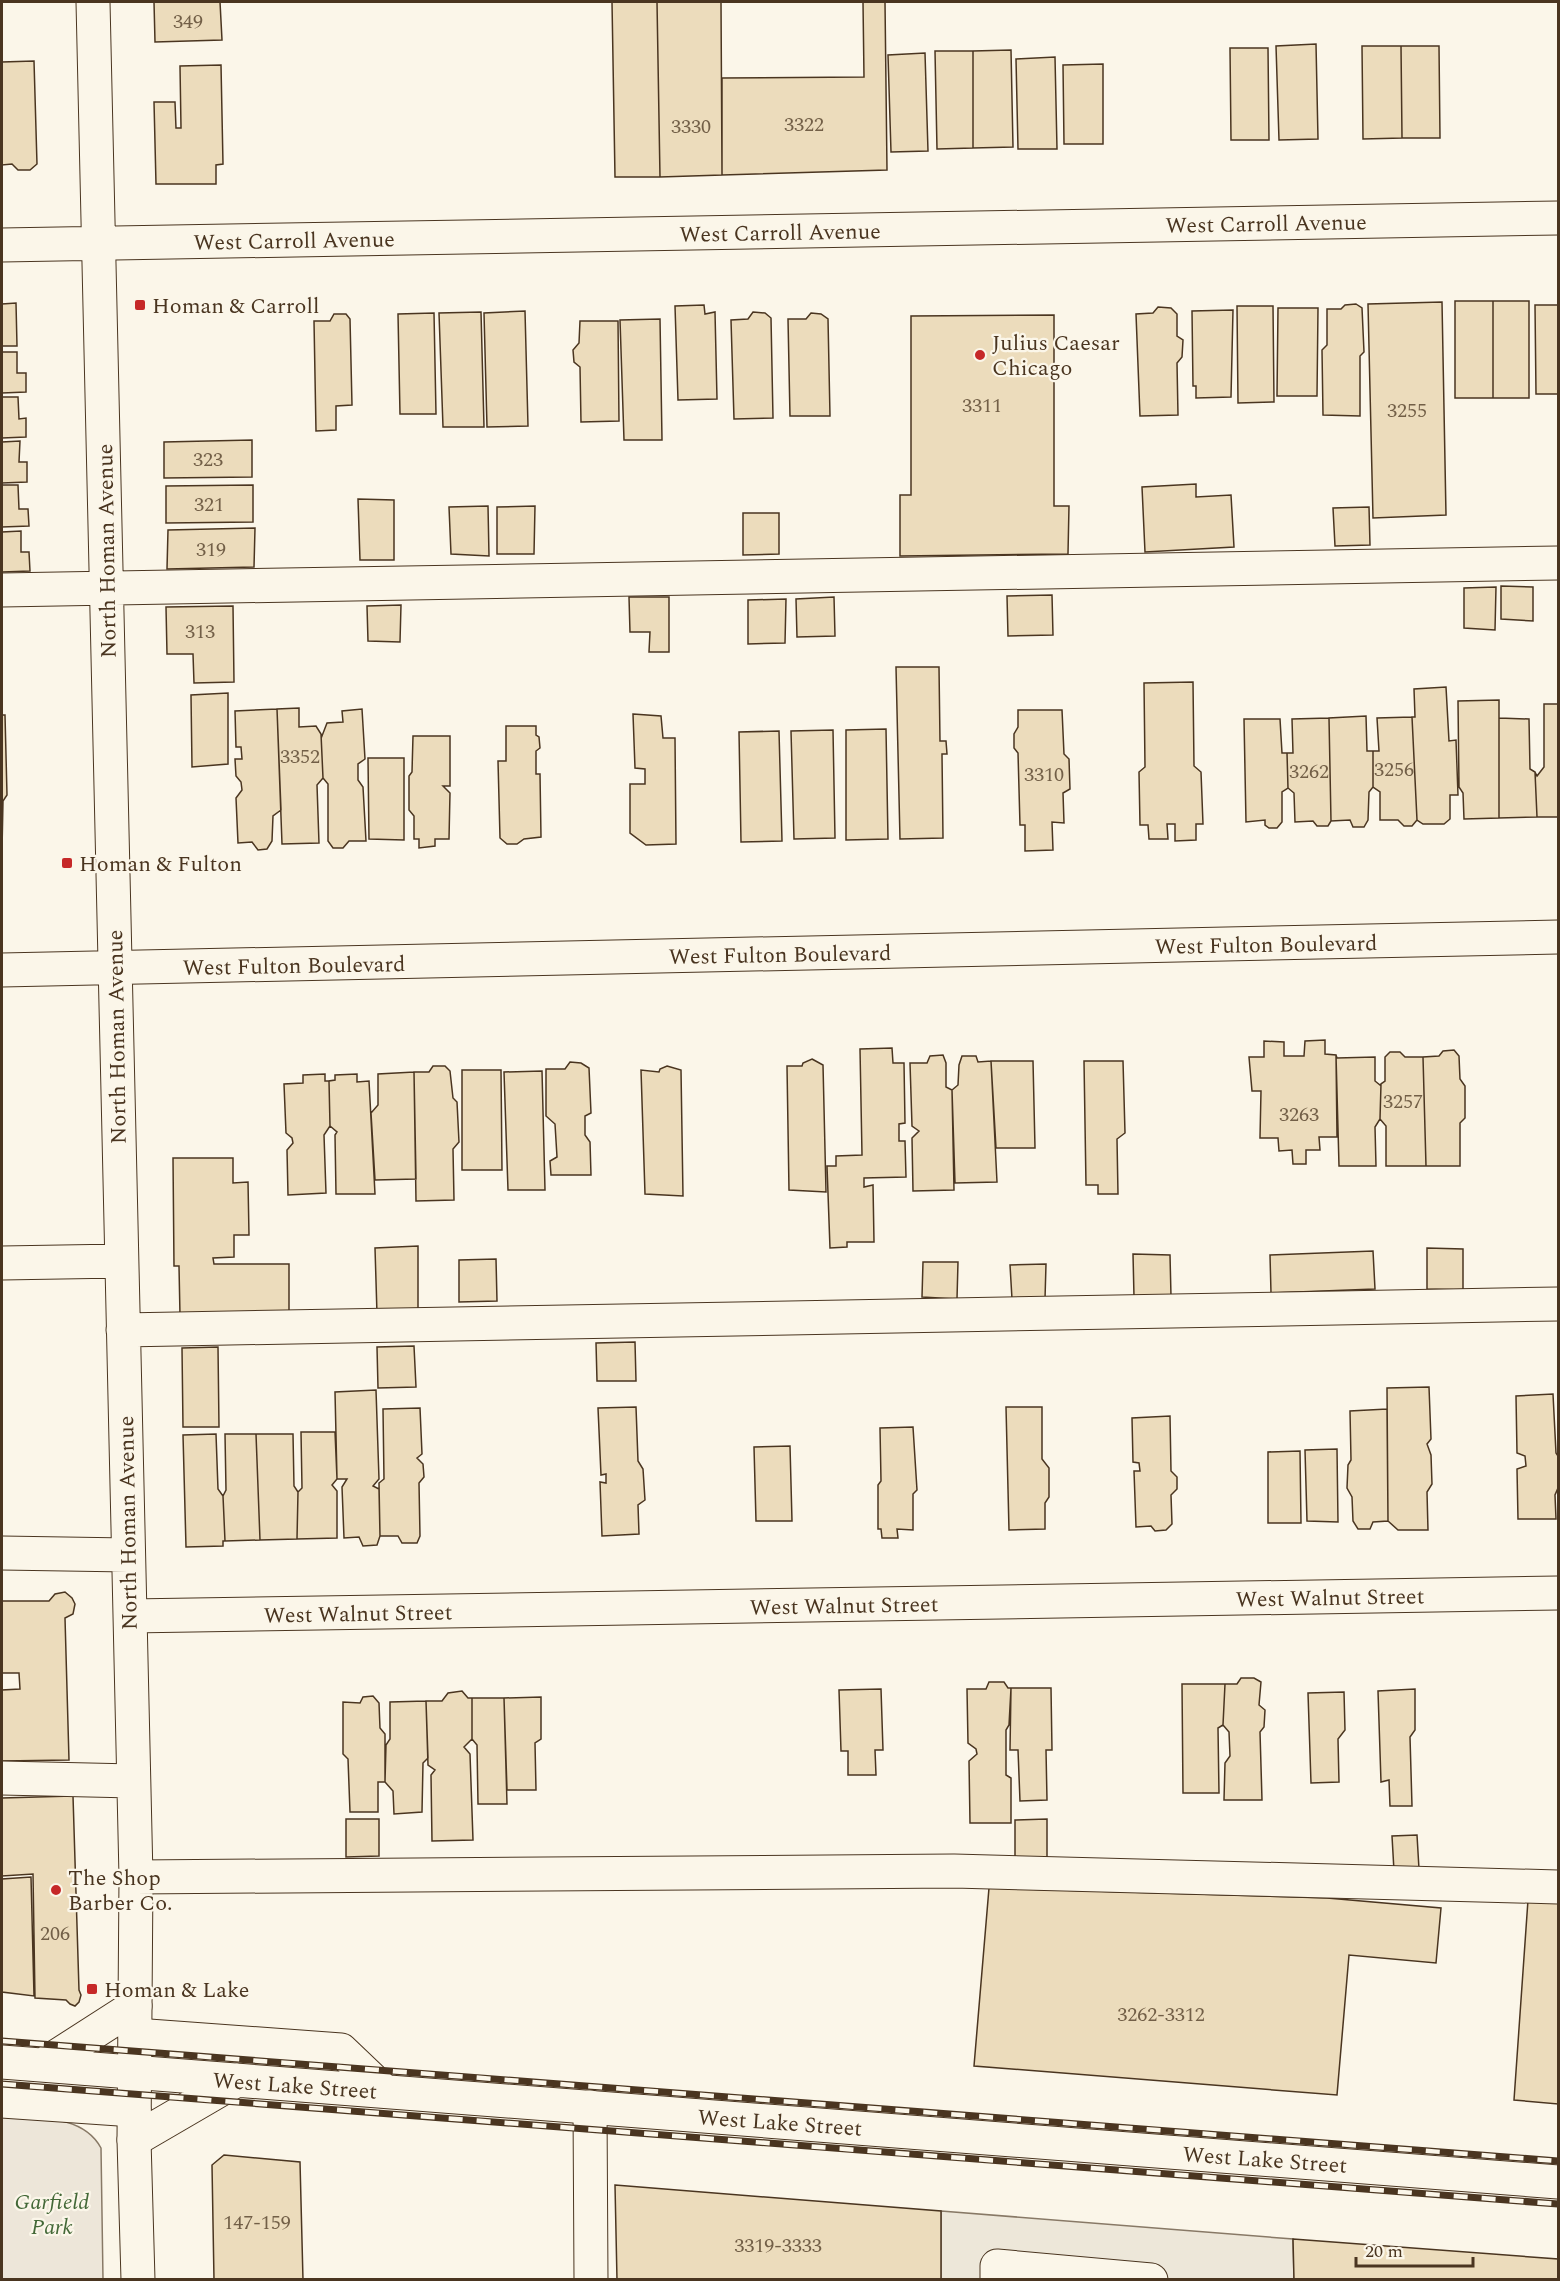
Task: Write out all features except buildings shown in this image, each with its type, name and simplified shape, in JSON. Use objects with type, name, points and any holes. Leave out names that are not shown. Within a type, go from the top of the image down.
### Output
[{"type":"street","name":"North Homan Avenue","points":[[93,2],[136,1877],[134,2125],[138,2280]]},
{"type":"street","name":"West Carroll Avenue","points":[[2,245],[1558,218]]},
{"type":"street","points":[[2,590],[1558,563]]},
{"type":"street","name":"West Fulton Boulevard","points":[[2,970],[1558,937]]},
{"type":"street","points":[[2,1263],[122,1261]]},
{"type":"street","points":[[123,1330],[1558,1304]]},
{"type":"street","points":[[2,1553],[128,1555]]},
{"type":"street","name":"West Walnut Street","points":[[130,1616],[1558,1593]]},
{"type":"street","points":[[2,1778],[133,1781]]},
{"type":"street","points":[[136,1877],[954,1871],[1558,1887]]},
{"type":"street","points":[[43,2065],[135,2020],[341,2050],[384,2091]]},
{"type":"street","name":"West Lake Street","points":[[2,2062],[1558,2182]]},
{"type":"street","points":[[2,2101],[134,2125],[237,2080]]},
{"type":"street","points":[[590,2108],[591,2280]]},
{"type":"street","points":[[997,2280],[997,2266],[1151,2280]]},
{"type":"green space","name":"Garfield Park","points":[[2,2116],[43,2118],[70,2123],[93,2137],[101,2148],[103,2279],[2,2279]]},
{"type":"shaded area","points":[[941,2211],[1293,2239],[1294,2279],[941,2279]]},
{"type":"railway","points":[[2,2041],[1558,2161]]},
{"type":"railway","points":[[2,2084],[1558,2204]]},
{"type":"place","name":"Homan & Carroll","points":[[140,305]]},
{"type":"place","name":"Julius Caesar Chicago","points":[[980,355]]},
{"type":"place","name":"Homan & Fulton","points":[[67,863]]},
{"type":"place","name":"The Shop Barber Co.","points":[[56,1890]]},
{"type":"place","name":"Homan & Lake","points":[[92,1989]]}]
